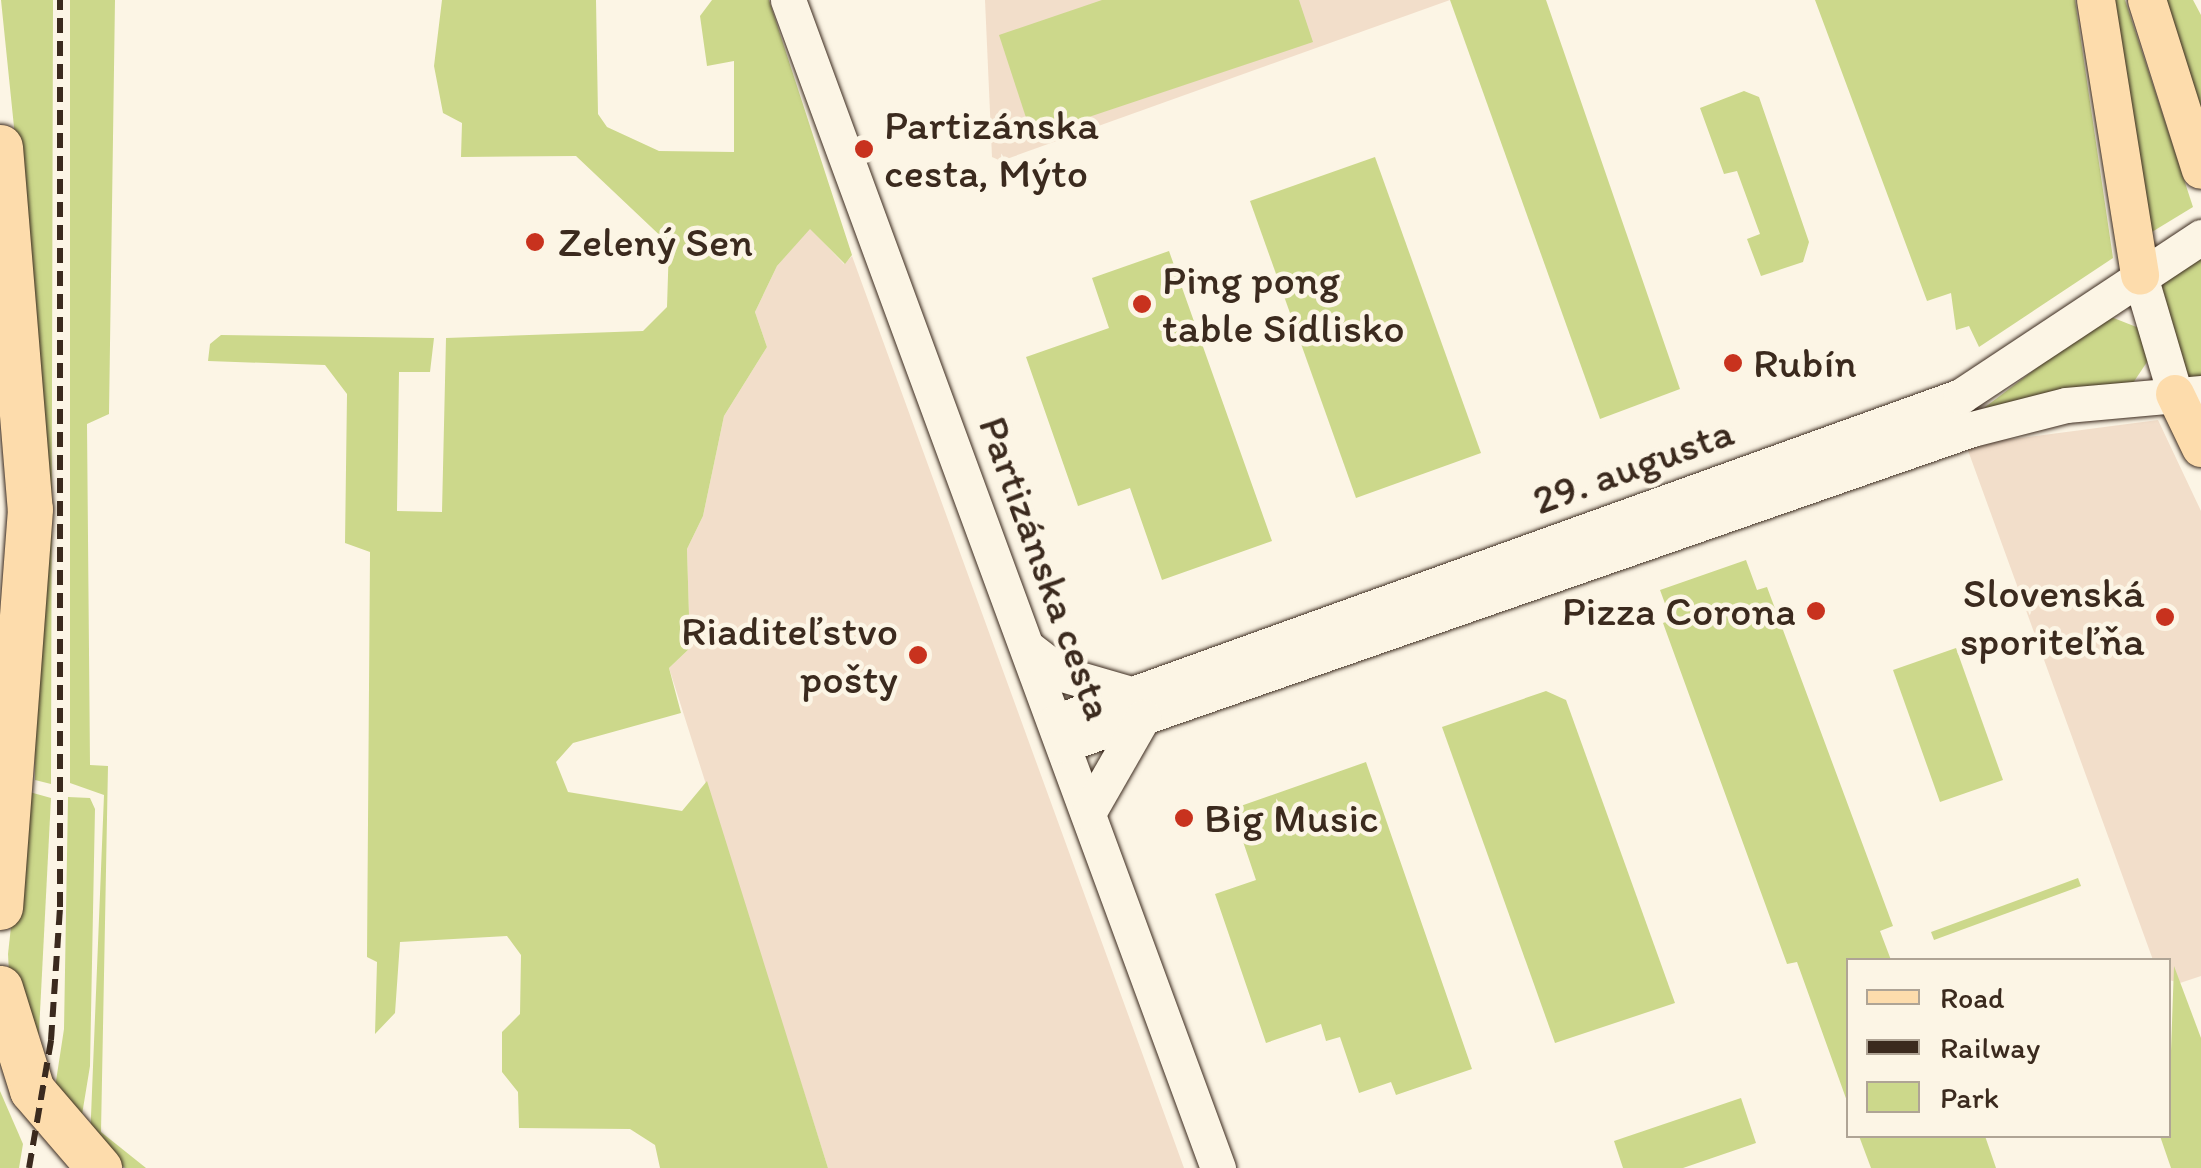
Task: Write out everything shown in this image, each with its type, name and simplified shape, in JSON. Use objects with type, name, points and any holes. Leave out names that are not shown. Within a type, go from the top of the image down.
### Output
[{"type":"highway","points":[[0,147],[30,509],[0,907]]},
{"type":"highway","points":[[0,425],[18,557],[0,791]]},
{"type":"highway","points":[[0,988],[32,1090],[99,1168]]},
{"type":"highway","points":[[0,1047],[29,1110],[81,1168]]},
{"type":"main road","points":[[2096,0],[2140,276]]},
{"type":"main road","points":[[2146,0],[2201,170]]},
{"type":"main road","points":[[2188,394],[2201,448]]},
{"type":"street","name":"Partizánska cesta","points":[[788,0],[1218,1168]]},
{"type":"street","name":"29. augusta","points":[[1059,733],[1961,396],[2190,244]]},
{"type":"street","points":[[2140,276],[2188,394]]},
{"type":"street","name":"29. augusta","points":[[1138,705],[1972,429],[2066,405],[2188,394]]},
{"type":"street","points":[[1028,648],[1062,674],[1138,705],[1088,813]]},
{"type":"shaded area","points":[[985,0],[1450,0],[1001,161],[992,157]]},
{"type":"shaded area","points":[[810,228],[844,264],[852,256],[1184,1168],[828,1168],[669,668],[690,648],[687,549],[703,516],[724,416],[767,347],[755,312],[777,266]]},
{"type":"shaded area","points":[[2158,420],[2201,511],[2201,976],[2180,983],[2171,981],[2171,958],[2152,958],[1966,445]]},
{"type":"green space","points":[[1,0],[53,0],[51,784],[35,780],[27,254]]},
{"type":"green space","points":[[70,0],[115,0],[109,414],[87,424],[90,765],[108,766],[101,1132],[146,1168],[125,1168],[90,1141],[104,795],[70,783]]},
{"type":"green space","points":[[442,0],[596,0],[598,114],[607,127],[659,151],[734,152],[734,61],[707,66],[700,16],[712,0],[769,0],[852,255],[845,264],[810,229],[777,266],[755,312],[767,347],[724,416],[703,516],[687,549],[690,648],[669,668],[681,713],[573,743],[556,762],[568,792],[682,811],[707,781],[828,1168],[660,1168],[655,1145],[630,1129],[519,1128],[518,1092],[502,1072],[502,1032],[520,1014],[521,955],[507,936],[400,942],[395,1013],[375,1034],[377,962],[367,957],[370,552],[345,543],[347,394],[325,365],[208,361],[210,344],[221,335],[434,338],[430,372],[399,372],[397,511],[442,512],[446,338],[643,331],[667,307],[669,244],[576,156],[461,157],[462,123],[443,113],[434,66]]},
{"type":"green space","points":[[1102,0],[1299,0],[1313,42],[1032,136],[999,35]]},
{"type":"green space","points":[[1450,0],[1546,0],[1680,389],[1600,419]]},
{"type":"green space","points":[[1815,0],[2075,0],[2113,258],[1979,347],[1969,326],[1956,330],[1951,293],[1927,301]]},
{"type":"green space","points":[[2104,0],[2125,0],[2193,207],[2142,238]]},
{"type":"green space","points":[[2164,0],[2193,0],[2201,15],[2201,117]]},
{"type":"green space","points":[[1744,91],[1759,97],[1809,242],[1803,262],[1761,276],[1747,239],[1760,234],[1737,171],[1724,174],[1700,108]]},
{"type":"green space","points":[[1375,157],[1481,453],[1356,498],[1250,201]]},
{"type":"green space","points":[[1169,251],[1272,541],[1162,580],[1130,488],[1078,506],[1026,357],[1109,328],[1092,278]]},
{"type":"green space","points":[[2201,254],[2201,383],[2188,382],[2160,285]]},
{"type":"green space","points":[[2106,315],[2139,328],[2149,359],[2131,386],[1984,408]]},
{"type":"green space","points":[[1746,560],[1757,590],[1767,587],[1893,926],[1880,931],[1890,958],[1846,958],[1846,1098],[1797,962],[1787,964],[1663,623],[1671,620],[1660,590]]},
{"type":"green space","points":[[1956,648],[2003,780],[1940,802],[1893,670]]},
{"type":"green space","points":[[1546,691],[1566,700],[1675,1003],[1555,1043],[1442,727]]},
{"type":"green space","points":[[1366,762],[1472,1069],[1396,1095],[1391,1082],[1359,1093],[1340,1037],[1326,1041],[1321,1024],[1266,1043],[1215,894],[1256,880],[1232,809]]},
{"type":"green space","points":[[26,791],[51,798],[37,1071],[10,992],[8,954]]},
{"type":"green space","points":[[68,797],[90,798],[95,809],[90,1066],[79,1133],[52,1107],[64,1029]]},
{"type":"green space","points":[[2078,878],[2081,886],[1934,940],[1931,932]]},
{"type":"green space","points":[[2174,966],[2201,1038],[2201,1168],[2171,1168],[2161,1138],[2171,1138]]},
{"type":"green space","points":[[0,1091],[23,1144],[19,1168],[0,1168]]},
{"type":"green space","points":[[1741,1098],[1756,1143],[1683,1168],[1623,1168],[1614,1141]]},
{"type":"green space","points":[[1860,1138],[1986,1138],[1996,1168],[1871,1168]]},
{"type":"railway","points":[[29,1168],[51,1040],[60,907],[60,0]]},
{"type":"place","name":"Partizánska cesta, Mýto","points":[[864,149]]},
{"type":"place","name":"Zelený Sen","points":[[535,242]]},
{"type":"place","name":"Ping pong table Sídlisko","points":[[1142,304]]},
{"type":"place","name":"Rubín","points":[[1733,363]]},
{"type":"place","name":"Pizza Corona","points":[[1816,611]]},
{"type":"place","name":"Slovenská sporiteľňa","points":[[2165,617]]},
{"type":"place","name":"Riaditeľstvo pošty","points":[[918,655]]},
{"type":"place","name":"Big Music","points":[[1184,818]]}]
